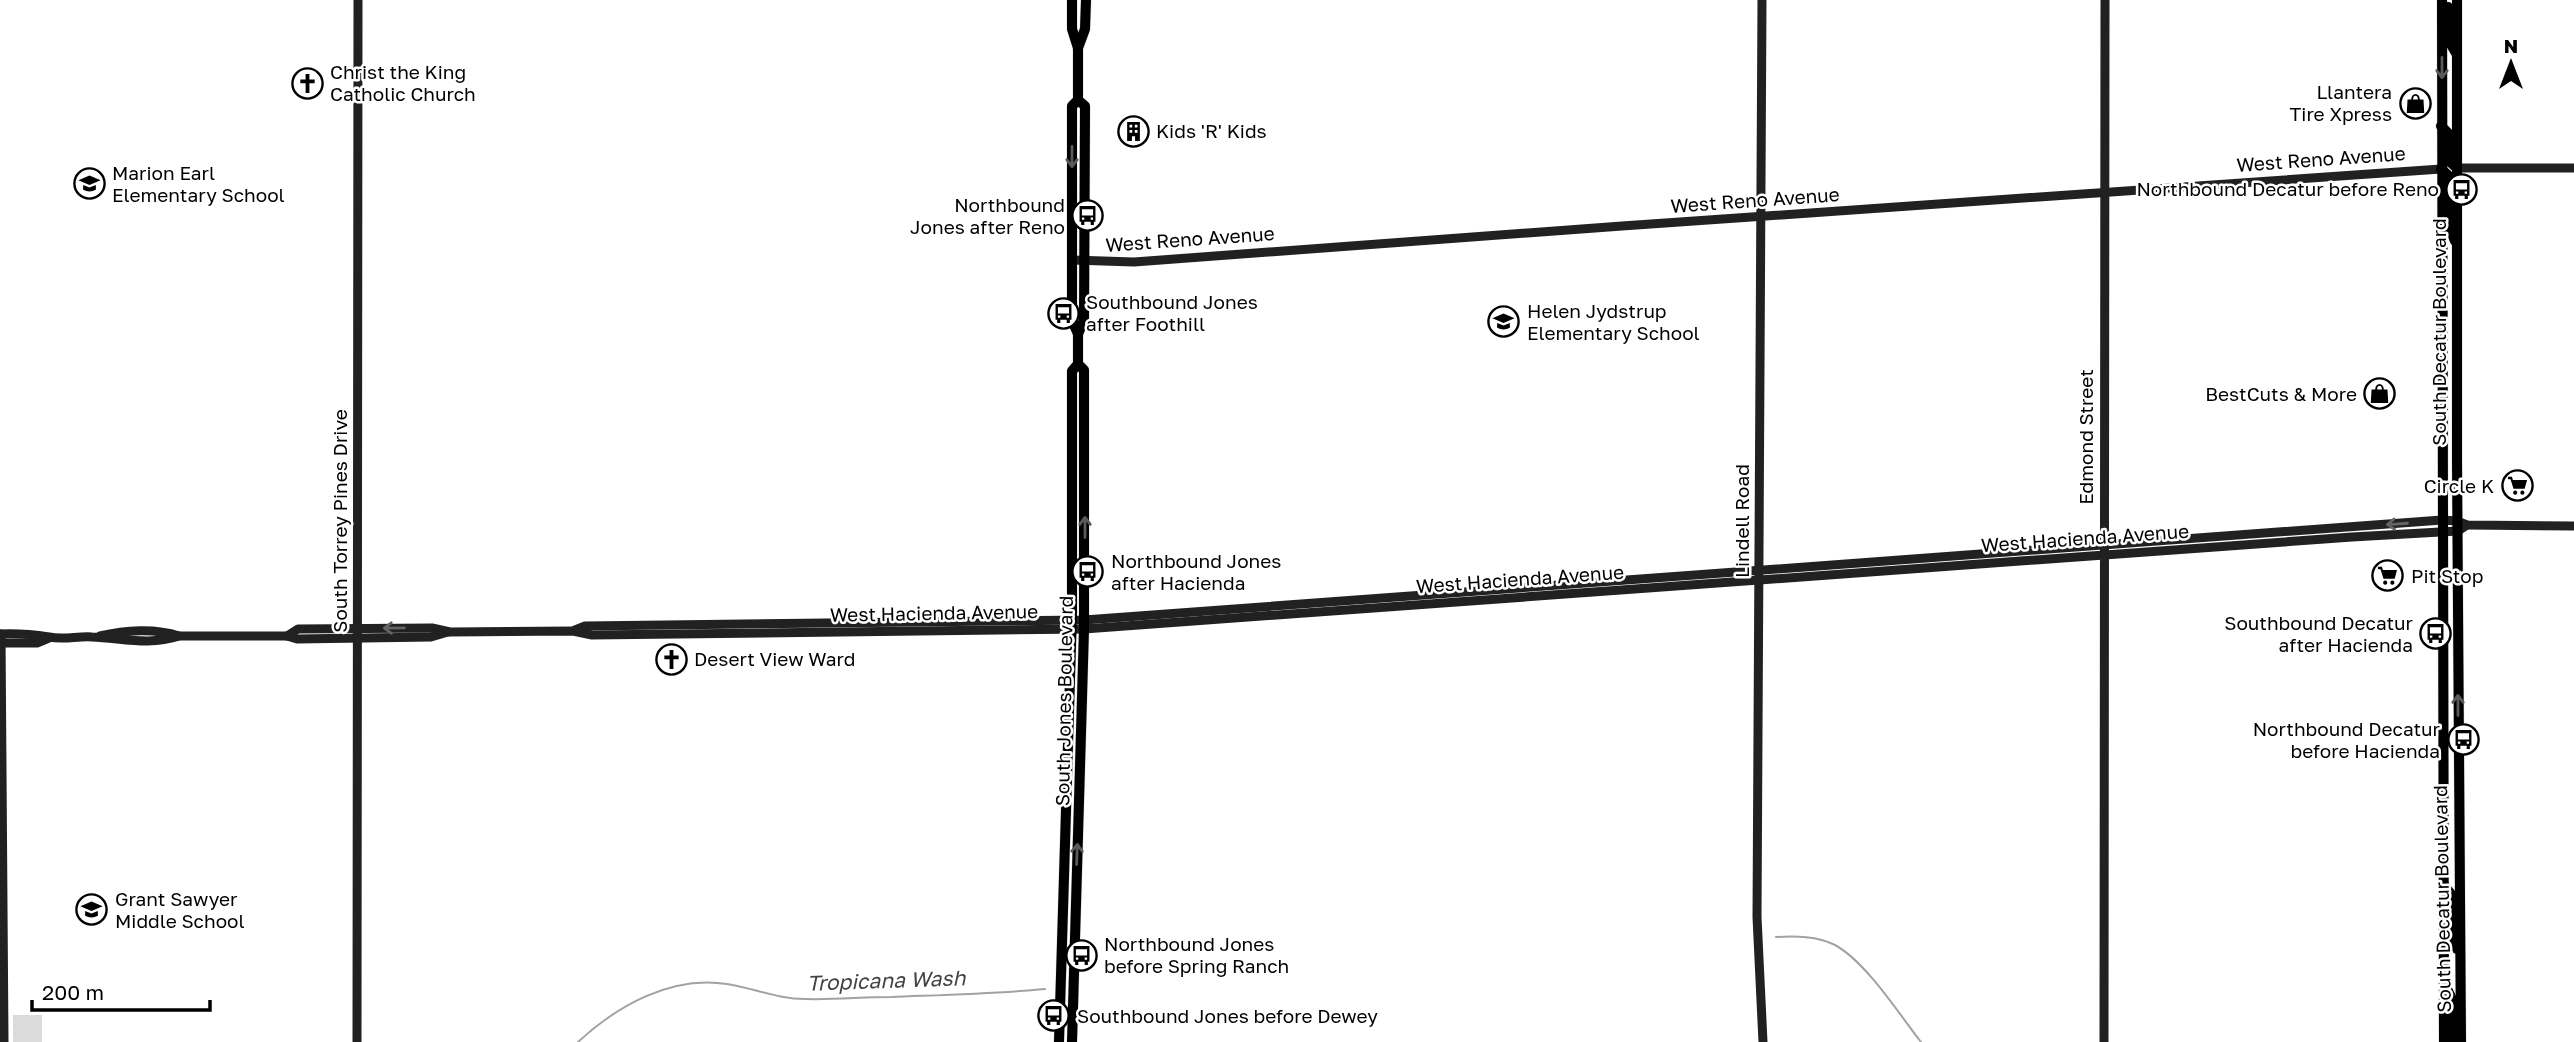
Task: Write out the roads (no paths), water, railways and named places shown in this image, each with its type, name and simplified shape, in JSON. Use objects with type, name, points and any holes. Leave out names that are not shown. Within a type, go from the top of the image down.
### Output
[{"type":"main road","name":"South Jones Boulevard","points":[[1072,0],[1072,29],[1078,48],[1079,100],[1085,106],[1084,320],[1078,334]]},
{"type":"main road","name":"South Jones Boulevard","points":[[1078,48],[1085,29],[1086,0]]},
{"type":"main road","name":"South Decatur Boulevard","points":[[2442,0],[2444,1042]]},
{"type":"main road","points":[[2448,0],[2449,41],[2456,53]]},
{"type":"main road","name":"South Decatur Boulevard","points":[[2457,0],[2461,1042]]},
{"type":"main road","name":"South Jones Boulevard","points":[[1059,1042],[1071,624],[1072,371],[1078,364],[1078,334],[1072,320],[1072,106],[1079,100]]},
{"type":"main road","points":[[2441,126],[2448,133],[2450,162],[2457,168]]},
{"type":"main road","points":[[2441,169],[2448,176],[2449,227],[2457,244]]},
{"type":"main road","name":"South Jones Boulevard","points":[[1072,1042],[1084,624],[1084,370],[1078,364]]},
{"type":"main road","points":[[1072,458],[1085,458]]},
{"type":"main road","points":[[2443,884],[2451,894],[2452,935],[2460,960]]},
{"type":"main road","points":[[2444,983],[2451,997],[2453,1042]]},
{"type":"main road","points":[[1060,1021],[1065,1042]]},
{"type":"street","name":"South Torrey Pines Drive","points":[[357,1042],[358,0]]},
{"type":"street","name":"Lindell Road","points":[[1762,0],[1757,933],[1763,1042]]},
{"type":"street","name":"Edmond Street","points":[[2104,1042],[2105,0]]},
{"type":"street","points":[[2457,168],[2574,168]]},
{"type":"street","name":"West Reno Avenue","points":[[1072,260],[1134,262],[2441,169]]},
{"type":"street","name":"West Hacienda Avenue","points":[[0,643],[37,643],[50,638],[95,637],[117,641],[165,641],[179,636],[287,636],[297,639],[357,634],[431,637],[450,632],[573,631],[592,635],[632,630],[1084,624],[2442,526],[2574,526]]},
{"type":"street","name":"West Hacienda Avenue","points":[[0,634],[36,633],[50,638]]},
{"type":"street","points":[[0,634],[4,1042]]},
{"type":"waterway","name":"Tropicana Wash","points":[[1776,937],[1814,938],[1835,945],[1847,953],[1881,989],[1921,1042]]},
{"type":"waterway","name":"Tropicana Wash","points":[[578,1042],[628,1005],[646,996],[686,984],[727,984],[795,999],[1045,989]]},
{"type":"place","name":"Christ the King Catholic Church","points":[[307,83]]},
{"type":"place","name":"Llantera Tire Xpress","points":[[2415,103]]},
{"type":"place","name":"Kids 'R' Kids","points":[[1133,131]]},
{"type":"place","name":"Marion Earl Elementary School","points":[[89,184]]},
{"type":"place","name":"Northbound Decatur before Reno","points":[[2462,189]]},
{"type":"place","name":"Northbound Jones after Reno","points":[[1088,216]]},
{"type":"place","name":"Southbound Jones after Foothill","points":[[1063,313]]},
{"type":"place","name":"Helen Jydstrup Elementary School","points":[[1504,322]]},
{"type":"place","name":"BestCuts & More","points":[[2380,394]]},
{"type":"place","name":"Circle K","points":[[2517,486]]},
{"type":"place","name":"Northbound Jones after Hacienda","points":[[1088,572]]},
{"type":"place","name":"Pit Stop","points":[[2388,576]]},
{"type":"place","name":"Southbound Decatur after Hacienda","points":[[2436,634]]},
{"type":"place","name":"Desert View Ward","points":[[671,659]]},
{"type":"place","name":"Northbound Decatur before Hacienda","points":[[2463,740]]},
{"type":"place","name":"Grant Sawyer Middle School","points":[[92,910]]},
{"type":"place","name":"Northbound Jones before Spring Ranch","points":[[1081,955]]},
{"type":"place","name":"Southbound Jones before Dewey","points":[[1054,1016]]}]
